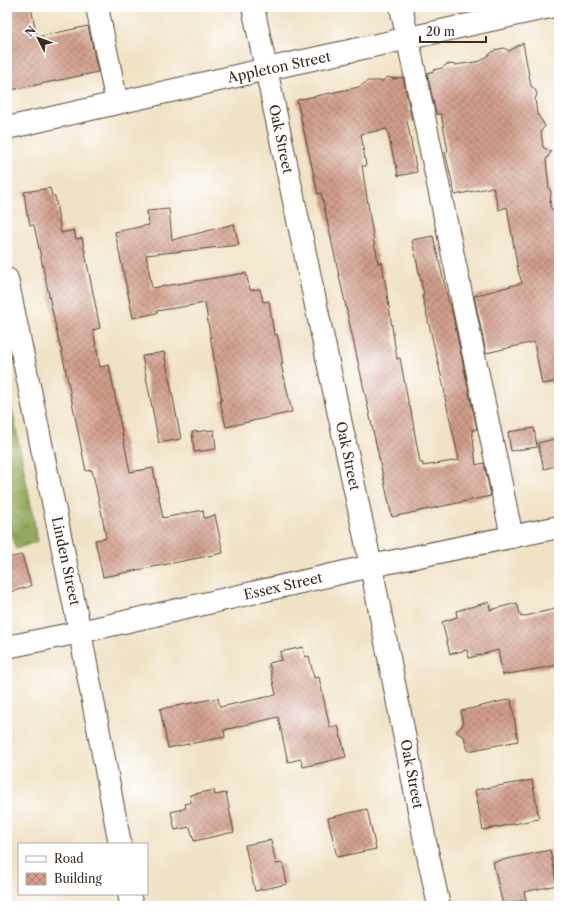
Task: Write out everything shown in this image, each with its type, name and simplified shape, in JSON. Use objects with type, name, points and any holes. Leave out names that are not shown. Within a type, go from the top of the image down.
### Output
[{"type":"street","points":[[97,7],[117,103]]},
{"type":"street","name":"Oak Street","points":[[253,7],[371,566],[439,906]]},
{"type":"street","points":[[401,7],[512,537]]},
{"type":"street","name":"Appleton Street","points":[[7,128],[550,7]]},
{"type":"street","name":"Linden Street","points":[[7,279],[80,632],[120,843]]},
{"type":"street","name":"Essex Street","points":[[7,647],[80,632],[371,566],[559,527]]},
{"type":"street","points":[[129,895],[132,906]]},
{"type":"green space","points":[[7,382],[38,541],[16,549],[7,525]]},
{"type":"building","points":[[7,7],[31,7],[37,37],[88,26],[98,72],[7,91]]},
{"type":"building","points":[[523,43],[531,86],[535,89],[537,94],[535,99],[537,113],[545,126],[541,131],[543,147],[551,152],[546,160],[549,188],[551,192],[550,207],[557,214],[556,231],[559,232],[559,381],[542,384],[534,342],[486,353],[474,296],[522,283],[518,270],[507,207],[499,210],[493,187],[455,195],[445,152],[448,151],[441,114],[436,114],[427,73],[442,68],[448,64],[456,65],[481,61],[495,50],[504,48],[509,51]]},
{"type":"building","points":[[388,77],[393,79],[403,77],[412,120],[407,121],[417,172],[398,176],[387,129],[361,134],[366,166],[362,166],[375,249],[378,263],[382,262],[397,359],[400,358],[420,463],[423,463],[423,466],[459,460],[445,392],[422,295],[424,295],[412,240],[433,236],[450,303],[477,429],[472,430],[476,465],[484,463],[491,496],[392,517],[321,193],[318,194],[297,100],[359,87],[368,81],[382,81]]},
{"type":"building","points":[[50,188],[52,196],[55,196],[61,233],[74,230],[76,239],[82,238],[100,328],[93,330],[100,367],[109,365],[130,472],[153,468],[163,518],[203,510],[204,518],[215,515],[223,553],[103,577],[95,540],[106,538],[102,515],[92,470],[86,471],[34,225],[30,225],[27,215],[24,192]]},
{"type":"building","points":[[169,209],[172,240],[234,224],[239,245],[146,255],[152,288],[246,273],[250,290],[260,289],[263,302],[269,301],[274,335],[277,334],[283,364],[281,364],[292,412],[226,427],[220,401],[222,400],[205,303],[157,311],[157,313],[133,318],[115,232],[149,225],[147,211]]},
{"type":"building","points":[[164,352],[181,439],[159,443],[142,356]]},
{"type":"building","points":[[534,428],[537,447],[511,451],[508,432]]},
{"type":"building","points":[[214,430],[216,449],[194,452],[192,432]]},
{"type":"building","points":[[559,438],[559,465],[544,469],[538,443]]},
{"type":"building","points":[[22,555],[31,586],[7,593],[7,558]]},
{"type":"building","points":[[489,602],[490,610],[517,603],[521,617],[559,608],[559,665],[503,675],[498,650],[469,658],[467,650],[450,654],[442,622],[457,617],[456,611]]},
{"type":"building","points":[[303,647],[305,657],[309,656],[314,678],[319,677],[330,728],[338,726],[346,757],[303,767],[301,759],[288,762],[278,717],[224,730],[225,737],[168,748],[160,709],[218,698],[220,707],[276,695],[269,663],[282,660],[280,652]]},
{"type":"building","points":[[511,699],[518,741],[468,751],[464,737],[456,732],[463,725],[461,711]]},
{"type":"building","points":[[532,780],[539,819],[483,830],[475,790]]},
{"type":"building","points":[[214,790],[215,795],[226,793],[234,832],[194,841],[190,827],[175,830],[171,812],[186,808],[185,804],[191,802],[190,795]]},
{"type":"building","points":[[367,809],[376,849],[337,857],[328,818]]},
{"type":"building","points":[[271,840],[276,864],[283,863],[287,884],[255,891],[245,845]]},
{"type":"building","points":[[550,850],[557,885],[524,892],[526,900],[503,905],[493,862]]}]
